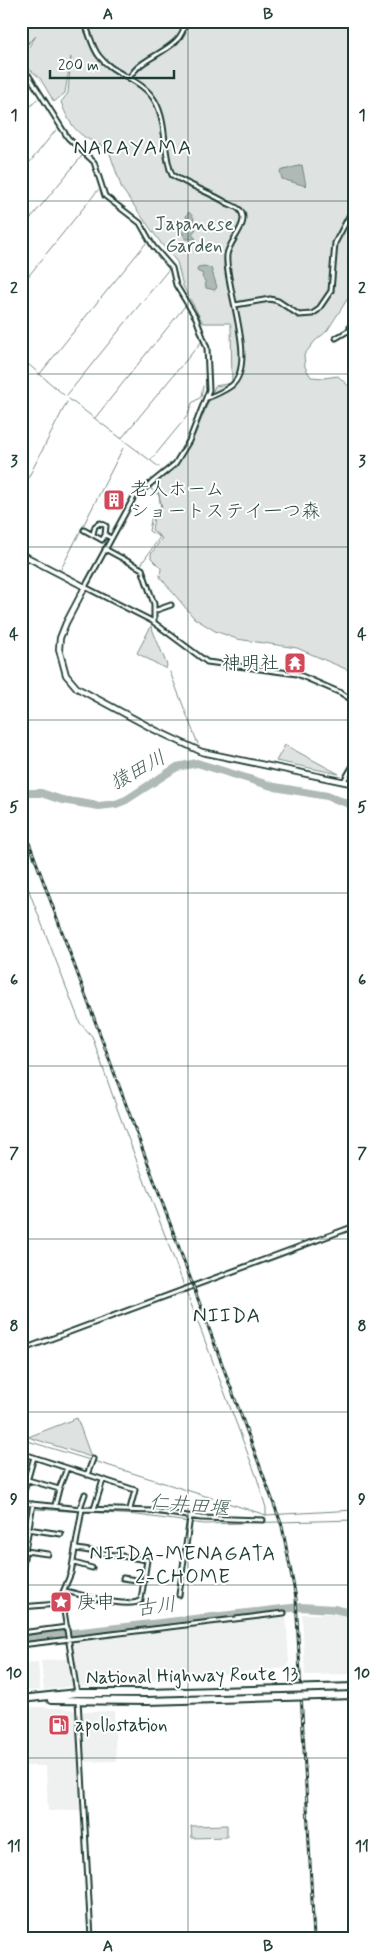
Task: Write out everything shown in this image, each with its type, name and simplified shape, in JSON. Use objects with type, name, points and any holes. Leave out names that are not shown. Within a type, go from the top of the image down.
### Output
[{"type":"highway","name":"National Highway Route 13","points":[[21,1699],[77,1693],[355,1687]]},
{"type":"highway","name":"National Highway Route 13","points":[[29,1698],[78,1701],[147,1701],[355,1695]]},
{"type":"street","points":[[83,21],[89,30],[98,56],[130,77],[148,92],[159,110],[166,156],[172,175],[210,192],[240,210],[243,225],[230,243],[227,256],[229,281],[236,305],[241,358],[240,373],[232,385],[207,399]]},
{"type":"street","points":[[130,77],[139,65],[176,41],[184,29],[185,21]]},
{"type":"street","points":[[21,69],[29,76],[68,138],[94,162],[105,196],[140,223],[153,246],[172,268],[176,284],[196,318],[207,348],[209,390],[189,441],[174,464],[134,497],[85,587],[60,638],[59,649],[66,675],[77,688],[202,752],[355,784]]},
{"type":"street","points":[[236,305],[270,299],[278,301],[299,315],[312,314],[318,310],[331,291],[335,243],[355,205]]},
{"type":"street","points":[[355,311],[351,323],[351,332],[355,341]]},
{"type":"street","points":[[336,338],[348,331],[351,332]]},
{"type":"street","points":[[84,530],[93,535],[102,540],[105,535],[106,526],[100,523],[95,526],[93,535]]},
{"type":"street","points":[[105,535],[111,538]]},
{"type":"street","points":[[105,549],[142,569],[150,590],[154,622]]},
{"type":"street","points":[[21,554],[154,622],[207,662],[297,674],[341,693],[355,702]]},
{"type":"street","points":[[154,611],[171,605]]},
{"type":"street","points":[[344,781],[355,762]]},
{"type":"street","points":[[21,1350],[355,1226]]},
{"type":"street","points":[[21,1453],[135,1490],[130,1509]]},
{"type":"street","points":[[34,1457],[21,1502],[32,1507],[55,1505],[81,1509],[130,1509],[190,1517],[263,1520]]},
{"type":"street","points":[[87,1475],[92,1461]]},
{"type":"street","points":[[55,1505],[67,1468]]},
{"type":"street","points":[[21,1478],[59,1489]]},
{"type":"street","points":[[94,1509],[103,1480]]},
{"type":"street","points":[[58,1604],[65,1591],[74,1563],[81,1509],[86,1494]]},
{"type":"street","points":[[21,1578],[23,1551],[32,1507]]},
{"type":"street","points":[[179,1595],[190,1517]]},
{"type":"street","points":[[21,1528],[61,1534]]},
{"type":"street","points":[[65,1591],[114,1602],[138,1602],[144,1581],[147,1560],[77,1549]]},
{"type":"street","points":[[23,1551],[48,1554]]},
{"type":"street","points":[[74,1563],[92,1568]]},
{"type":"street","points":[[123,1578],[144,1581]]},
{"type":"street","points":[[21,1607],[58,1604]]},
{"type":"street","points":[[58,1604],[64,1611],[78,1701],[91,1938]]},
{"type":"street","points":[[21,1645],[69,1637],[284,1613]]},
{"type":"street","points":[[21,1633],[67,1628]]},
{"type":"shaded area","points":[[302,165],[306,186],[282,179],[280,171]]},
{"type":"shaded area","points":[[189,212],[194,218],[193,221],[196,229],[192,234],[196,239],[185,239],[183,233],[178,233],[177,231],[188,222],[186,216]]},
{"type":"shaded area","points":[[198,267],[211,268],[217,287],[215,290],[206,288],[202,277],[203,274],[197,271]]},
{"type":"shaded area","points":[[286,1612],[289,1662],[286,1668],[79,1687],[71,1636]]},
{"type":"shaded area","points":[[302,1614],[336,1614],[355,1619],[355,1674],[305,1675]]},
{"type":"shaded area","points":[[71,1658],[72,1686],[44,1690],[41,1661]]},
{"type":"shaded area","points":[[38,1662],[40,1690],[21,1691],[21,1663]]},
{"type":"shaded area","points":[[21,1706],[72,1709],[75,1711],[77,1740],[81,1740],[80,1712],[114,1711],[116,1761],[80,1762],[81,1810],[48,1811],[46,1766],[21,1766]]},
{"type":"green space","name":"Japanese Garden","points":[[21,21],[53,21],[52,23],[59,25],[55,21],[355,21],[355,184],[351,203],[355,205],[355,244],[349,254],[348,265],[352,280],[350,295],[327,331],[315,341],[304,355],[305,367],[311,377],[338,376],[355,392],[355,673],[297,648],[237,639],[215,631],[194,618],[160,577],[161,568],[151,558],[151,554],[162,538],[152,530],[154,517],[162,507],[156,484],[174,467],[194,437],[215,386],[232,383],[231,326],[230,323],[203,323],[183,286],[177,262],[163,246],[122,189],[108,148],[91,141],[78,132],[69,120],[61,102],[68,93],[71,57],[65,93],[54,102],[40,78],[21,62],[21,58],[36,36],[21,51]]},
{"type":"green space","points":[[151,626],[167,665],[166,669],[137,653]]},
{"type":"green space","points":[[285,745],[339,774],[276,761]]},
{"type":"green space","points":[[77,1418],[91,1457],[28,1437]]},
{"type":"green space","points":[[227,1825],[227,1837],[192,1838],[191,1826]]},
{"type":"waterway","points":[[21,56],[29,41]]},
{"type":"waterway","points":[[21,118],[37,99]]},
{"type":"waterway","points":[[21,173],[56,130]]},
{"type":"waterway","points":[[21,230],[82,156]]},
{"type":"waterway","points":[[46,254],[98,190]]},
{"type":"waterway","points":[[101,298],[147,242]]},
{"type":"waterway","points":[[21,285],[44,257]]},
{"type":"waterway","points":[[128,319],[169,269]]},
{"type":"waterway","points":[[39,375],[99,300]]},
{"type":"waterway","points":[[156,342],[185,306]]},
{"type":"waterway","points":[[67,395],[126,322]]},
{"type":"waterway","points":[[183,364],[202,341]]},
{"type":"waterway","points":[[95,418],[154,344]]},
{"type":"waterway","points":[[21,358],[64,395]]},
{"type":"waterway","points":[[121,439],[181,366]]},
{"type":"waterway","points":[[151,460],[188,415],[192,403],[201,397],[203,386]]},
{"type":"waterway","points":[[69,399],[159,467]]},
{"type":"waterway","points":[[22,490],[67,402]]},
{"type":"waterway","points":[[61,569],[123,448]]},
{"type":"waterway","points":[[140,566],[160,537],[149,531],[152,515],[161,509],[159,495],[151,489],[152,486]]},
{"type":"waterway","points":[[151,601],[152,609]]},
{"type":"waterway","points":[[170,672],[198,744]]},
{"type":"waterway","name":"猿田川","points":[[21,793],[41,793],[62,800],[99,806],[116,804],[126,800],[177,767],[197,763],[275,787],[327,796],[355,806]]},
{"type":"waterway","points":[[21,870],[80,1023],[92,1036],[119,1114],[257,1478],[266,1508],[266,1515]]},
{"type":"waterway","points":[[21,1439],[90,1460]]},
{"type":"waterway","points":[[94,1461],[266,1515],[355,1510]]},
{"type":"waterway","name":"仁井田堰","points":[[21,1508],[30,1509]]},
{"type":"waterway","name":"仁井田堰","points":[[34,1509],[137,1515],[204,1524],[355,1520]]},
{"type":"waterway","name":"古川","points":[[21,1639],[300,1607],[334,1609],[355,1614]]},
{"type":"railway","points":[[21,821],[282,1526],[296,1598],[314,1938]]},
{"type":"place","name":"老人ホーム ショートステイ一つ森","points":[[114,500]]},
{"type":"place","name":"神明社","points":[[295,663]]},
{"type":"place","name":"庚申","points":[[61,1602]]},
{"type":"place","name":"apollostation","points":[[59,1725]]},
{"type":"district","name":"NARAYAMA","points":[[133,148]]},
{"type":"district","name":"NIIDA","points":[[227,1316]]},
{"type":"district","name":"NIIDA-MENAGATA 2-CHOME","points":[[183,1566]]}]
